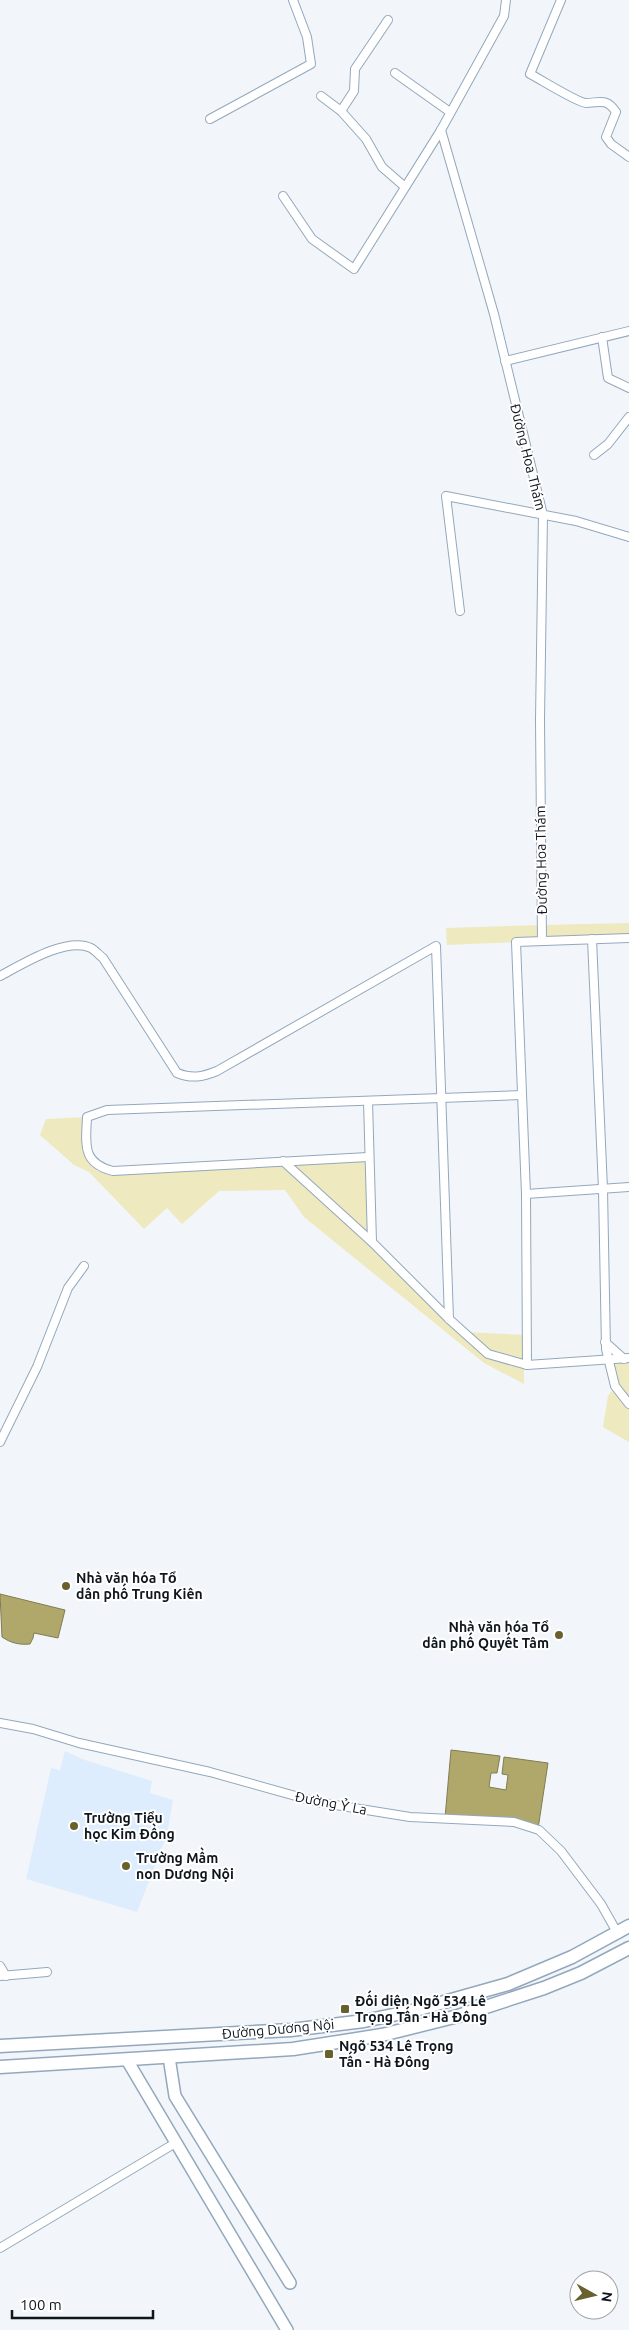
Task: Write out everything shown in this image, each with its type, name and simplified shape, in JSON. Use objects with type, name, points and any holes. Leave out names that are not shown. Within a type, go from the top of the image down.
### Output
[{"type":"main road","name":"Đường Dương Nội","points":[[0,2046],[291,2030],[364,2020],[412,2010],[508,1984],[572,1957],[618,1934],[629,1926]]},
{"type":"main road","points":[[618,1934],[629,1949]]},
{"type":"main road","name":"Đường Dương Nội","points":[[0,2067],[293,2049],[382,2035],[458,2016],[544,1988],[589,1970],[629,1949]]},
{"type":"main road","points":[[168,2057],[176,2096],[290,2283]]},
{"type":"main road","points":[[127,2060],[287,2330]]},
{"type":"main road","points":[[177,2142],[196,2130]]},
{"type":"street","points":[[210,119],[311,64],[307,37],[293,0]]},
{"type":"street","points":[[283,196],[312,239],[353,270],[441,130],[504,16],[506,0]]},
{"type":"street","points":[[561,0],[530,74],[585,103],[603,101],[613,108],[616,112],[615,119],[606,137],[611,144],[629,157]]},
{"type":"street","points":[[341,110],[354,91],[355,69],[388,20]]},
{"type":"street","points":[[395,73],[450,112]]},
{"type":"street","points":[[321,96],[341,110],[366,139],[382,167],[405,186]]},
{"type":"street","name":"Đường Hoa Thám","points":[[441,130],[505,360],[543,515],[540,720],[542,941]]},
{"type":"street","points":[[505,360],[629,331]]},
{"type":"street","points":[[602,337],[608,378],[629,388]]},
{"type":"street","points":[[594,455],[608,444],[629,417]]},
{"type":"street","points":[[460,611],[446,496],[576,521],[629,537]]},
{"type":"street","points":[[527,1365],[526,1194],[516,942],[629,938]]},
{"type":"street","points":[[592,940],[604,1189],[605,1342],[607,1360],[615,1386],[629,1404]]},
{"type":"street","points":[[0,976],[28,960],[57,949],[78,945],[91,948],[102,958],[177,1073],[187,1077],[201,1077],[217,1072],[436,946],[449,1319]]},
{"type":"street","points":[[368,1157],[112,1171],[99,1168],[85,1149],[87,1117],[107,1110],[522,1095]]},
{"type":"street","points":[[368,1101],[368,1157],[372,1242]]},
{"type":"street","points":[[283,1162],[372,1242],[449,1319],[488,1354],[527,1365],[626,1359]]},
{"type":"street","points":[[526,1194],[629,1187]]},
{"type":"street","points":[[0,1442],[36,1367],[68,1288],[84,1266]]},
{"type":"street","points":[[605,1342],[626,1359]]},
{"type":"street","name":"Đường Ỷ La","points":[[0,1723],[20,1726],[79,1743],[210,1772],[317,1802],[410,1817],[514,1822],[539,1830],[561,1851],[601,1904],[618,1934]]},
{"type":"street","points":[[0,1966],[3,1976],[47,1972]]},
{"type":"street","points":[[0,2248],[177,2142]]},
{"type":"shaded area","points":[[629,923],[629,938],[543,941],[543,925]]},
{"type":"shaded area","points":[[541,925],[542,941],[447,945],[446,928]]},
{"type":"shaded area","points":[[87,1117],[82,1149],[97,1171],[114,1174],[282,1165],[487,1354],[524,1367],[524,1384],[484,1363],[304,1217],[285,1190],[219,1191],[182,1224],[167,1208],[144,1229],[89,1172],[74,1165],[40,1135],[46,1119]]},
{"type":"shaded area","points":[[368,1157],[372,1241],[284,1162]]},
{"type":"shaded area","points":[[465,1332],[525,1335],[526,1363],[488,1353]]},
{"type":"shaded area","points":[[629,1359],[629,1402],[616,1386],[608,1361]]},
{"type":"shaded area","points":[[615,1387],[629,1405],[629,1442],[603,1427],[608,1396]]},
{"type":"shaded area","points":[[0,1594],[65,1610],[58,1638],[34,1633],[30,1644],[22,1644],[2,1637]]},
{"type":"shaded area","points":[[451,1750],[500,1756],[497,1773],[491,1773],[489,1787],[506,1790],[508,1775],[502,1774],[504,1757],[548,1763],[538,1829],[514,1821],[445,1818]]},
{"type":"shaded area","points":[[65,1751],[82,1759],[152,1781],[150,1793],[173,1800],[167,1835],[137,1912],[26,1879],[51,1768],[60,1770]]},
{"type":"place","name":"Nhà văn hóa Tổ dân phố Trung Kiên","points":[[66,1586]]},
{"type":"place","name":"Nhà văn hóa Tổ dân phố Quyết Tâm","points":[[559,1635]]},
{"type":"place","name":"Trường Tiểu học Kim Đồng","points":[[74,1826]]},
{"type":"place","name":"Trường Mầm non Dương Nội","points":[[126,1866]]},
{"type":"place","name":"Đối diện Ngõ 534 Lê Trọng Tấn - Hà Đông","points":[[345,2009]]},
{"type":"place","name":"Ngõ 534 Lê Trọng Tấn - Hà Đông","points":[[329,2054]]}]
